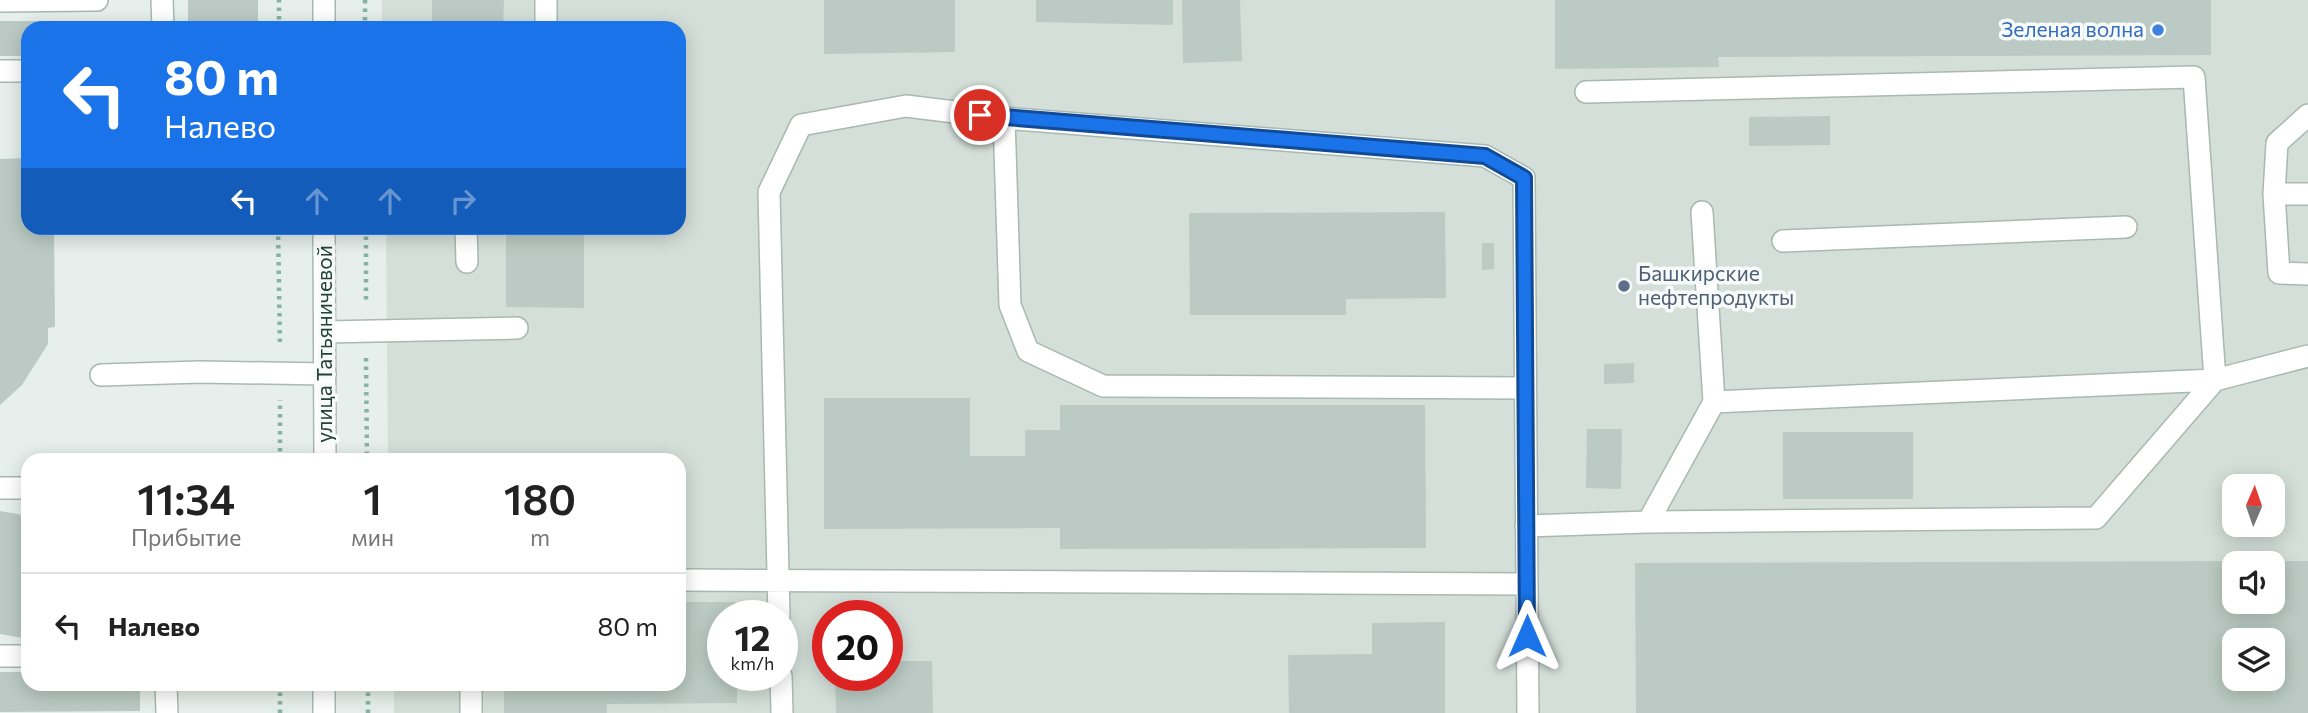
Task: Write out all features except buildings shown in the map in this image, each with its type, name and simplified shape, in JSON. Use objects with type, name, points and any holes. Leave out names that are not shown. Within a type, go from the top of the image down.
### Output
[{"type":"street","points":[[0,1],[97,0]]},
{"type":"street","points":[[162,0],[163,21]]},
{"type":"street","points":[[324,0],[324,21]]},
{"type":"street","points":[[546,0],[546,21]]},
{"type":"street","points":[[0,71],[21,71]]},
{"type":"street","points":[[1526,526],[2096,519],[2215,380],[2194,77],[1586,92]]},
{"type":"street","points":[[779,600],[769,192],[802,125],[906,106],[1004,118],[1485,156],[1524,178],[1528,713]]},
{"type":"street","points":[[2308,115],[2277,143],[2274,194],[2279,274],[2308,274]]},
{"type":"street","points":[[1004,118],[1010,305],[1028,352],[1103,386],[1525,388]]},
{"type":"street","points":[[2274,194],[2308,194]]},
{"type":"street","points":[[1648,523],[1714,402],[1702,212]]},
{"type":"street","points":[[1783,241],[2126,227]]},
{"type":"street","name":"улица Татьяничевой","points":[[324,235],[325,453]]},
{"type":"street","points":[[466,235],[467,262]]},
{"type":"street","points":[[325,332],[517,328]]},
{"type":"street","points":[[1714,402],[2215,380],[2308,356]]},
{"type":"street","points":[[101,375],[227,372],[325,374]]},
{"type":"street","points":[[0,488],[21,488]]},
{"type":"street","points":[[686,580],[1527,584]]},
{"type":"street","points":[[0,656],[21,656]]},
{"type":"street","points":[[166,691],[167,713]]},
{"type":"street","points":[[324,691],[324,713]]},
{"type":"street","points":[[471,691],[471,713]]},
{"type":"street","points":[[781,691],[782,713]]},
{"type":"path","points":[[279,0],[279,21]]},
{"type":"path","points":[[365,0],[365,21]]},
{"type":"path","points":[[280,691],[280,713]]},
{"type":"path","points":[[368,691],[369,713]]},
{"type":"shaded area","points":[[382,0],[2308,0],[2308,713],[394,713],[394,691],[686,691],[686,453],[388,453],[386,235],[686,235],[686,21],[382,21]]},
{"type":"place","name":"Зеленая волна","points":[[2158,30]]},
{"type":"place","name":"Башкирские нефтепродукты","points":[[1624,286]]},
{"type":"route","points":[[980,115],[1485,156],[1524,178],[1527,636]]}]
